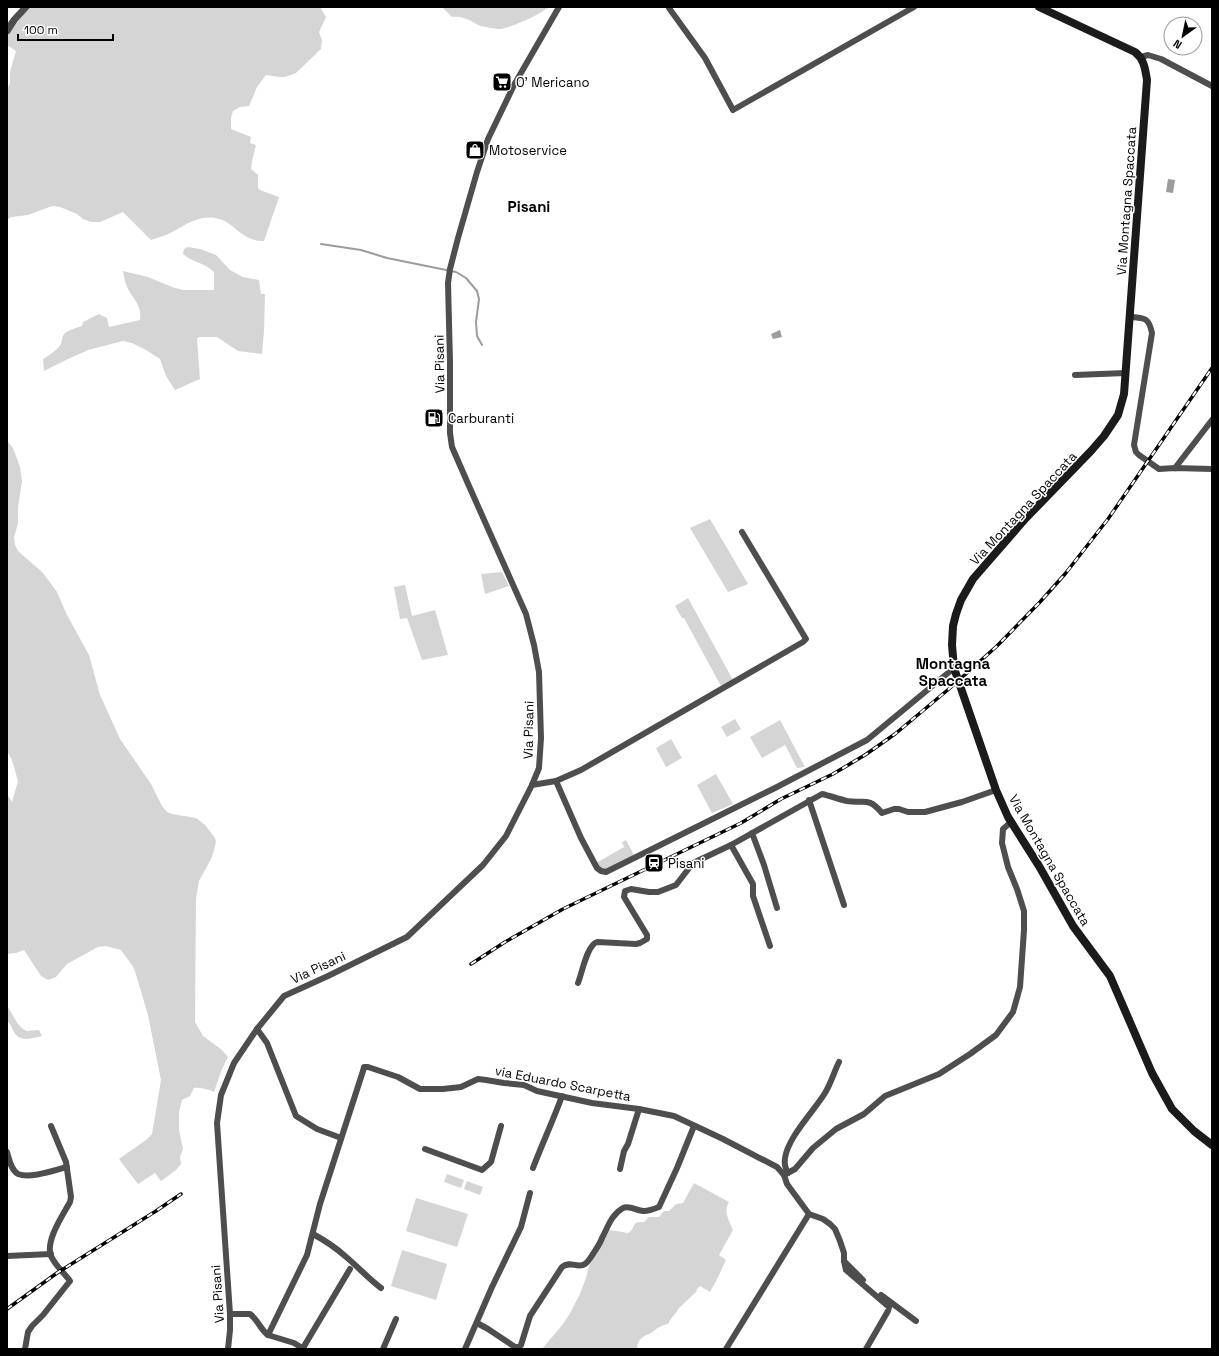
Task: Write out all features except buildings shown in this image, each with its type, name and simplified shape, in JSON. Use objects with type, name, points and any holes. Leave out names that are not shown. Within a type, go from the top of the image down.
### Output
[{"type":"main road","points":[[1039,7],[1135,52],[1141,57]]},
{"type":"main road","name":"Via Montagna Spaccata","points":[[1141,57],[1144,63],[1147,80],[1131,317],[1122,403],[1113,424],[1104,436],[1026,518],[973,579],[961,600],[954,620],[952,646],[954,668],[996,790],[1011,822],[1039,866],[1073,926],[1110,976],[1152,1073],[1172,1109],[1194,1131],[1212,1145]]},
{"type":"street","points":[[7,31],[14,20],[26,7]]},
{"type":"street","name":"Via Pisani","points":[[228,1349],[230,1314],[217,1122],[221,1095],[234,1063],[257,1029],[284,996],[406,937],[483,865],[506,836],[539,768],[541,738],[539,672],[526,614],[452,447],[450,433],[448,276],[476,174],[488,139],[514,84],[559,7]]},
{"type":"street","points":[[669,8],[705,58],[733,110],[914,7]]},
{"type":"street","points":[[1141,57],[1148,55],[1161,59],[1212,86]]},
{"type":"street","points":[[1131,317],[1141,317],[1147,320],[1150,324],[1152,333],[1134,445],[1136,452],[1142,458],[1159,469],[1212,469]]},
{"type":"street","points":[[1075,375],[1126,373]]},
{"type":"street","points":[[1175,468],[1212,420]]},
{"type":"street","points":[[532,785],[556,782],[593,764],[806,639],[742,532]]},
{"type":"street","points":[[556,782],[596,866],[602,871],[606,872],[776,788],[867,740],[954,668]]},
{"type":"street","points":[[578,983],[589,950],[593,944],[597,942],[636,944],[646,939],[647,935],[624,897],[625,891],[631,889],[658,892],[676,885],[693,863],[731,845],[809,800],[822,794],[847,801],[873,803],[882,813],[899,809],[919,813],[931,811],[996,790]]},
{"type":"street","points":[[809,800],[844,905]]},
{"type":"street","points":[[839,1062],[826,1091],[802,1125],[787,1151],[784,1159],[786,1174],[799,1166],[813,1148],[820,1142],[836,1130],[864,1114],[885,1096],[939,1074],[970,1054],[996,1035],[1013,1012],[1020,987],[1024,912],[1008,867],[1002,843],[1003,829],[1011,822]]},
{"type":"street","points":[[752,833],[764,865],[777,908]]},
{"type":"street","points":[[731,845],[753,884],[753,896],[770,946]]},
{"type":"street","points":[[257,1029],[267,1043],[296,1116],[317,1129],[341,1138]]},
{"type":"street","name":"via Eduardo Scarpetta","points":[[268,1335],[307,1255],[320,1204],[364,1067],[398,1077],[420,1089],[461,1087],[478,1079],[524,1085],[537,1092],[592,1103],[639,1109],[674,1116],[723,1138],[777,1167],[786,1174],[787,1184],[809,1214]]},
{"type":"street","points":[[533,1168],[542,1142],[556,1115],[562,1096]]},
{"type":"street","points":[[620,1169],[624,1151],[628,1144],[639,1109]]},
{"type":"street","points":[[25,1349],[28,1332],[70,1281],[54,1260],[51,1254],[50,1246],[52,1236],[70,1202],[71,1197],[65,1159],[51,1126]]},
{"type":"street","points":[[425,1149],[482,1170],[491,1162],[501,1126]]},
{"type":"street","points":[[476,1323],[515,1347],[519,1347],[521,1345],[530,1316],[565,1264],[585,1264],[602,1239],[612,1218],[622,1209],[627,1206],[643,1211],[652,1210],[659,1207],[694,1126]]},
{"type":"street","points":[[7,1152],[12,1168],[18,1173],[27,1176],[47,1173],[67,1167]]},
{"type":"street","points":[[465,1349],[521,1227],[530,1193]]},
{"type":"street","points":[[726,1349],[809,1214],[823,1219],[830,1224],[835,1230],[844,1252],[846,1270],[889,1307],[888,1312],[866,1349]]},
{"type":"street","points":[[313,1234],[342,1253],[371,1281],[381,1288]]},
{"type":"street","points":[[7,1256],[51,1254]]},
{"type":"street","points":[[844,1261],[873,1289],[916,1321]]},
{"type":"street","points":[[230,1314],[250,1314],[258,1322],[263,1332],[304,1349],[350,1269]]},
{"type":"street","points":[[383,1349],[396,1319]]},
{"type":"shaded area","points":[[31,7],[320,7],[326,17],[319,32],[322,40],[321,49],[296,73],[285,77],[266,75],[257,87],[249,106],[240,107],[233,111],[231,118],[231,129],[251,137],[250,143],[256,145],[251,169],[258,175],[258,188],[279,197],[264,241],[249,238],[228,223],[215,218],[202,218],[195,220],[166,235],[151,240],[123,212],[100,222],[91,222],[60,207],[52,206],[28,215],[11,217],[7,220],[7,90],[10,83],[10,72],[16,51],[7,45],[9,33],[12,28]]},
{"type":"shaded area","points":[[442,7],[549,7],[526,20],[500,29],[481,26],[464,18],[452,17]]},
{"type":"shaded area","points":[[1168,179],[1175,180],[1173,193],[1166,192]]},
{"type":"shaded area","points":[[188,247],[200,249],[216,255],[230,270],[243,277],[259,280],[261,294],[265,294],[262,354],[238,351],[217,337],[199,337],[197,339],[200,379],[175,390],[166,376],[160,359],[132,343],[123,341],[88,350],[44,371],[43,359],[61,344],[64,334],[70,330],[82,326],[83,322],[99,314],[107,318],[109,327],[140,320],[140,310],[127,287],[123,271],[148,277],[183,290],[214,290],[214,272],[183,254],[184,249]]},
{"type":"shaded area","points":[[780,330],[782,337],[773,339],[771,334]]},
{"type":"shaded area","points":[[7,441],[13,448],[20,467],[22,481],[18,508],[18,524],[14,537],[15,545],[18,551],[43,573],[57,592],[67,615],[89,655],[100,695],[120,739],[151,784],[162,806],[167,812],[172,814],[196,818],[205,825],[215,838],[216,842],[212,857],[199,881],[196,899],[195,1022],[203,1036],[222,1050],[228,1057],[214,1092],[194,1088],[190,1096],[182,1100],[179,1112],[179,1130],[183,1149],[180,1157],[181,1164],[176,1170],[161,1181],[155,1173],[138,1184],[119,1159],[152,1134],[161,1080],[148,1015],[134,968],[121,950],[106,946],[98,947],[67,964],[56,977],[48,980],[41,976],[24,950],[7,954],[7,794],[12,802],[18,781],[12,760],[7,751]]},
{"type":"shaded area","points":[[710,519],[748,584],[728,592],[690,528]]},
{"type":"shaded area","points":[[502,572],[509,586],[485,594],[481,574]]},
{"type":"shaded area","points":[[405,585],[412,616],[435,610],[448,655],[422,660],[407,618],[400,619],[394,587]]},
{"type":"shaded area","points":[[688,598],[733,680],[723,686],[721,686],[684,618],[682,618],[675,606]]},
{"type":"shaded area","points":[[735,719],[741,729],[727,737],[721,727]]},
{"type":"shaded area","points":[[780,720],[805,767],[797,768],[785,745],[762,758],[750,737]]},
{"type":"shaded area","points":[[671,739],[682,758],[666,767],[656,748]]},
{"type":"shaded area","points":[[716,774],[733,804],[712,813],[697,785]]},
{"type":"shaded area","points":[[626,840],[634,855],[606,870],[603,870],[596,863],[624,847],[622,842]]},
{"type":"shaded area","points":[[7,1006],[23,1029],[27,1031],[39,1030],[42,1036],[31,1039],[20,1038],[7,1021]]},
{"type":"shaded area","points":[[447,1174],[464,1180],[461,1188],[444,1182]]},
{"type":"shaded area","points":[[467,1181],[483,1187],[480,1195],[464,1189]]},
{"type":"shaded area","points":[[694,1183],[729,1202],[727,1206],[727,1213],[733,1230],[719,1255],[726,1260],[710,1292],[700,1286],[696,1290],[697,1291],[678,1309],[669,1323],[657,1328],[641,1338],[637,1349],[542,1349],[569,1315],[579,1296],[589,1266],[610,1230],[628,1233],[636,1223],[644,1222],[649,1217],[659,1217],[664,1211],[669,1211],[676,1204],[683,1203]]},
{"type":"shaded area","points":[[416,1198],[468,1214],[457,1247],[406,1231]]},
{"type":"shaded area","points":[[402,1250],[447,1264],[436,1300],[391,1286]]},
{"type":"waterway","points":[[321,244],[361,250],[387,258],[456,272],[466,278],[477,291],[479,299],[476,322],[477,336],[482,345]]},
{"type":"railway","points":[[471,964],[505,942],[563,909],[741,823],[781,799],[833,774],[865,755],[895,734],[997,646],[1065,574],[1108,519],[1212,368]]},
{"type":"railway","points":[[7,1309],[57,1273],[181,1194]]},
{"type":"place","name":"O' Mericano","points":[[502,82]]},
{"type":"place","name":"Motoservice","points":[[475,150]]},
{"type":"place","name":"Carburanti","points":[[434,418]]},
{"type":"place","name":"Pisani","points":[[654,863]]},
{"type":"district","name":"Pisani","points":[[529,207]]},
{"type":"district","name":"Montagna Spaccata","points":[[953,672]]}]
